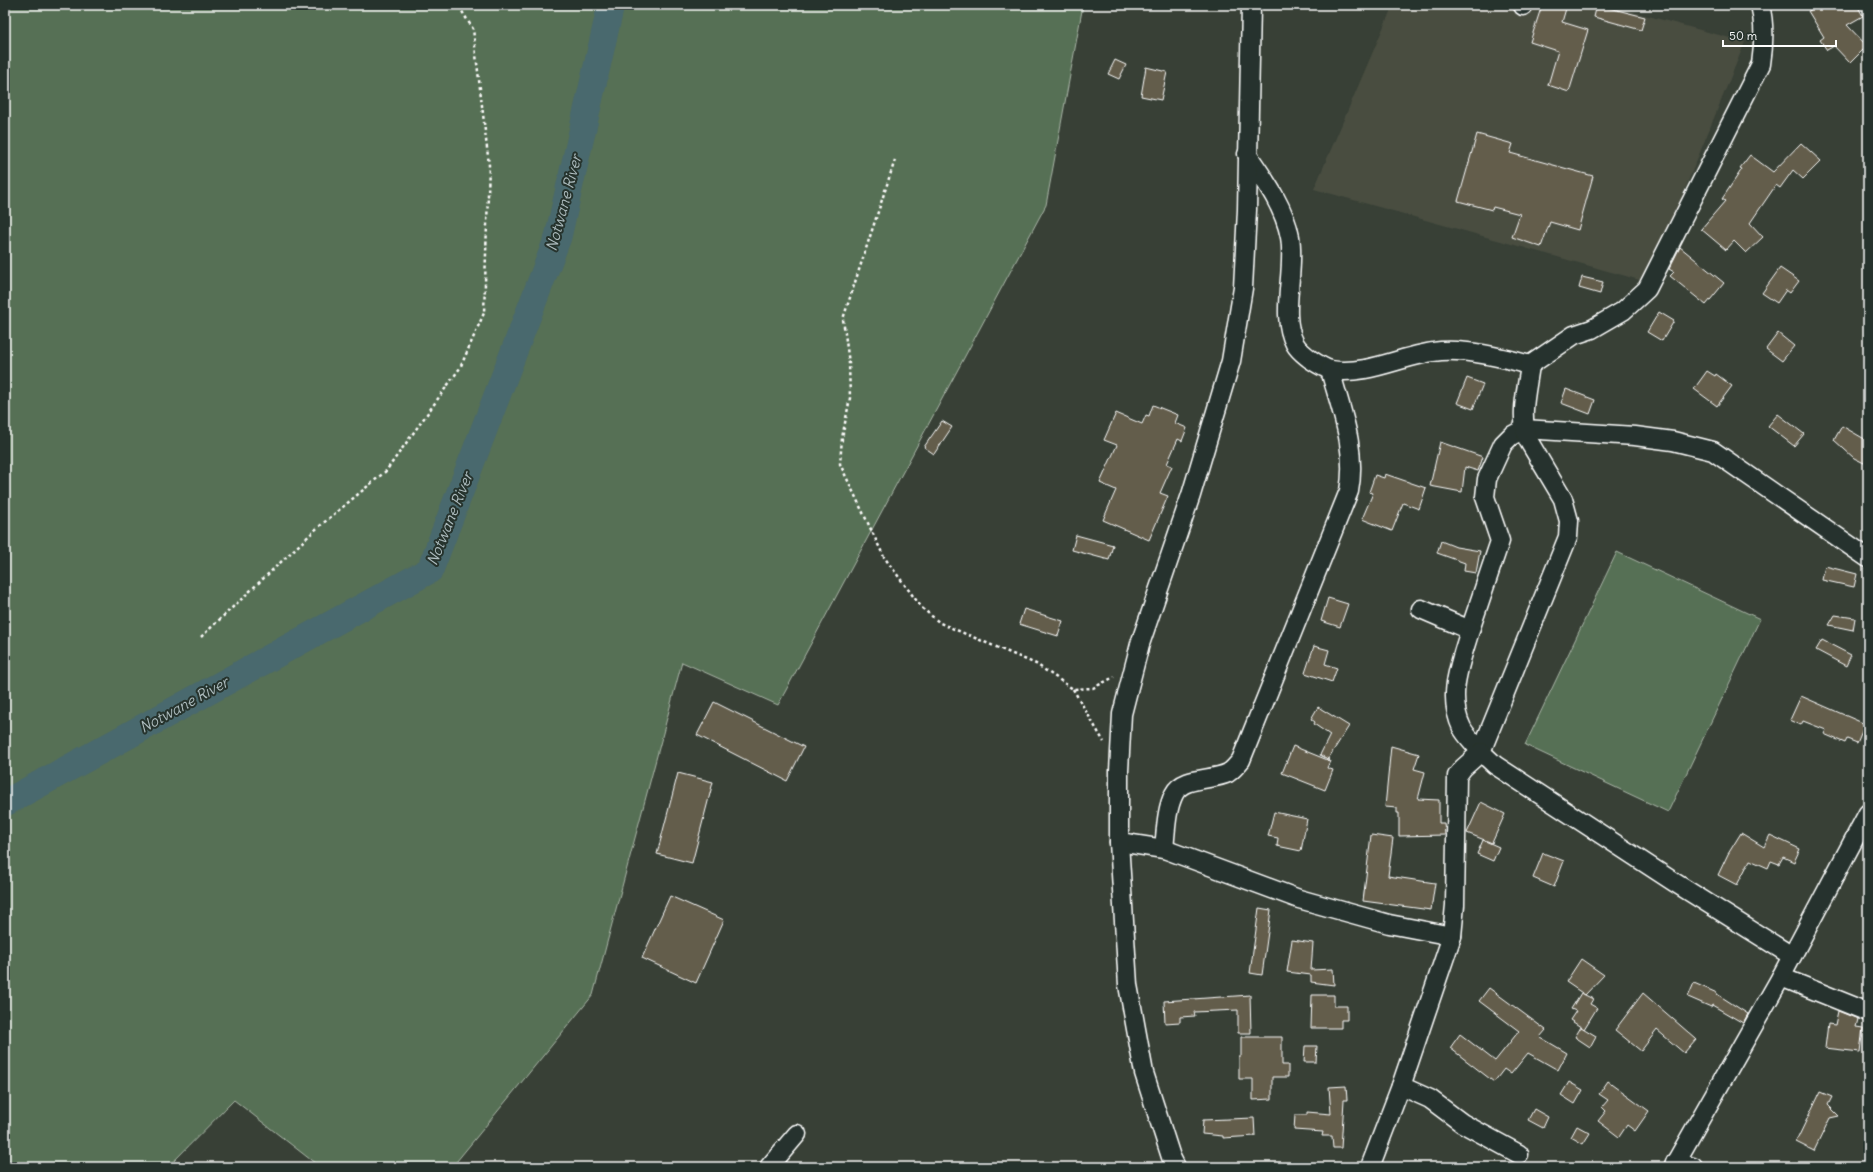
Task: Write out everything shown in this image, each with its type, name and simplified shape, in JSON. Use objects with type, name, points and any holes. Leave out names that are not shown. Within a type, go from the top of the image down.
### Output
[{"type":"street","points":[[1176,1167],[1171,1157],[1144,1073],[1128,985],[1119,842],[1119,771],[1122,714],[1136,662],[1191,495],[1231,361],[1243,288],[1247,210],[1251,5]]},
{"type":"street","points":[[1370,1167],[1401,1086],[1452,936],[1455,905],[1457,776],[1463,768],[1481,752],[1568,537],[1569,521],[1563,499],[1528,440],[1524,429],[1523,416],[1530,365],[1574,336],[1592,329],[1623,311],[1647,289],[1761,64],[1764,43],[1764,18],[1760,5]]},
{"type":"street","points":[[1247,154],[1271,190],[1290,237],[1291,277],[1288,321],[1290,335],[1298,350],[1330,370],[1379,366],[1422,354],[1443,351],[1498,356],[1530,365]]},
{"type":"street","points":[[1164,849],[1170,806],[1175,792],[1181,786],[1188,783],[1228,773],[1241,760],[1349,491],[1352,474],[1352,453],[1349,436],[1330,370]]},
{"type":"street","points":[[1792,956],[1674,882],[1495,765],[1481,752],[1462,728],[1454,704],[1455,683],[1470,630],[1500,541],[1485,497],[1487,479],[1503,444],[1510,436],[1524,429],[1635,436],[1673,441],[1713,451],[1868,558]]},
{"type":"street","points":[[1421,609],[1470,630]]},
{"type":"street","points":[[1693,1167],[1674,1165],[1781,977],[1868,813]]},
{"type":"street","points":[[1119,842],[1164,849],[1299,899],[1388,924],[1452,936]]},
{"type":"street","points":[[1781,977],[1868,1012]]},
{"type":"street","points":[[1401,1086],[1418,1092],[1462,1123],[1519,1154]]},
{"type":"street","points":[[769,1167],[797,1134]]},
{"type":"path","points":[[201,637],[315,530],[386,471],[460,368],[484,313],[489,165],[473,29],[458,5]]},
{"type":"path","points":[[895,160],[842,319],[849,363],[850,398],[842,438],[840,464],[884,557],[922,608],[940,623],[1036,664],[1073,689],[1105,743]]},
{"type":"path","points":[[1073,689],[1093,688],[1117,676],[1136,662]]},
{"type":"shaded area","points":[[1393,5],[1607,5],[1745,42],[1647,282],[1314,189]]},
{"type":"green space","points":[[5,5],[1083,5],[1046,205],[778,705],[682,662],[593,995],[452,1167],[320,1167],[234,1100],[168,1167],[18,1167],[5,1157]]},
{"type":"green space","points":[[1617,552],[1760,619],[1668,812],[1525,745]]},
{"type":"building","points":[[1542,5],[1567,5],[1562,22],[1588,30],[1569,92],[1548,85],[1558,51],[1530,42]]},
{"type":"building","points":[[1597,5],[1645,17],[1641,30],[1594,17]]},
{"type":"building","points":[[1808,5],[1857,5],[1863,16],[1847,25],[1867,46],[1850,63],[1834,46],[1827,50],[1820,40],[1824,37],[1808,11],[1811,10]]},
{"type":"building","points":[[1115,60],[1126,65],[1119,79],[1108,74]]},
{"type":"building","points":[[1146,67],[1167,72],[1161,100],[1141,96]]},
{"type":"building","points":[[1477,134],[1513,144],[1510,153],[1593,176],[1578,230],[1550,222],[1541,247],[1512,237],[1520,214],[1493,207],[1492,210],[1458,201]]},
{"type":"building","points":[[1801,143],[1821,161],[1803,179],[1793,170],[1780,188],[1776,185],[1750,223],[1763,237],[1746,253],[1734,241],[1726,250],[1701,229],[1725,201],[1722,199],[1742,169],[1740,168],[1750,155],[1773,172]]},
{"type":"building","points":[[1680,247],[1724,283],[1706,305],[1670,276],[1674,272],[1669,269]]},
{"type":"building","points":[[1780,268],[1799,281],[1790,293],[1786,290],[1777,303],[1762,293]]},
{"type":"building","points":[[1582,277],[1603,282],[1600,294],[1579,288]]},
{"type":"building","points":[[1659,312],[1674,321],[1662,341],[1647,332]]},
{"type":"building","points":[[1778,333],[1794,346],[1782,361],[1766,349]]},
{"type":"building","points":[[1707,371],[1715,376],[1716,374],[1732,386],[1717,406],[1694,389]]},
{"type":"building","points":[[1467,378],[1483,384],[1473,409],[1457,403]]},
{"type":"building","points":[[1566,389],[1595,400],[1590,414],[1561,403]]},
{"type":"building","points":[[1153,405],[1178,415],[1175,423],[1187,428],[1182,441],[1178,439],[1167,464],[1172,466],[1160,493],[1168,496],[1149,540],[1103,520],[1116,490],[1100,483],[1117,445],[1104,440],[1116,413],[1142,424],[1146,415],[1149,416]]},
{"type":"building","points":[[1778,414],[1804,434],[1794,446],[1768,426]]},
{"type":"building","points":[[942,421],[952,427],[934,454],[924,447]]},
{"type":"building","points":[[1842,426],[1868,441],[1868,465],[1854,458],[1834,440]]},
{"type":"building","points":[[1440,442],[1483,457],[1478,471],[1465,467],[1462,492],[1430,486]]},
{"type":"building","points":[[1385,474],[1426,488],[1419,509],[1403,503],[1392,531],[1362,519],[1373,493],[1369,492],[1375,475],[1384,478]]},
{"type":"building","points":[[1076,535],[1113,545],[1109,560],[1072,550]]},
{"type":"building","points":[[1441,541],[1456,547],[1480,551],[1476,573],[1464,571],[1465,563],[1437,553]]},
{"type":"building","points":[[1825,566],[1857,574],[1854,587],[1822,580]]},
{"type":"building","points":[[1328,598],[1348,604],[1340,627],[1321,621]]},
{"type":"building","points":[[1024,609],[1063,621],[1058,636],[1019,624]]},
{"type":"building","points":[[1835,615],[1855,618],[1853,630],[1829,625]]},
{"type":"building","points":[[1822,640],[1851,655],[1846,666],[1816,650]]},
{"type":"building","points":[[1314,646],[1329,650],[1325,664],[1337,668],[1332,682],[1305,673]]},
{"type":"building","points":[[1801,696],[1865,724],[1857,743],[1847,739],[1845,743],[1824,734],[1826,730],[1803,721],[1801,725],[1790,720]]},
{"type":"building","points":[[714,702],[804,747],[787,781],[697,735]]},
{"type":"building","points":[[1318,707],[1349,726],[1328,759],[1320,755],[1330,735],[1314,724],[1315,722],[1311,719]]},
{"type":"building","points":[[1293,746],[1330,761],[1327,768],[1333,770],[1325,790],[1282,773]]},
{"type":"building","points":[[1391,746],[1419,754],[1414,769],[1425,772],[1418,799],[1439,800],[1439,823],[1444,823],[1445,835],[1399,836],[1399,813],[1397,813],[1397,808],[1385,807]]},
{"type":"building","points":[[678,773],[713,782],[692,863],[657,854]]},
{"type":"building","points":[[1481,802],[1505,814],[1492,843],[1467,833]]},
{"type":"building","points":[[1274,812],[1307,819],[1301,851],[1277,846],[1278,838],[1268,836]]},
{"type":"building","points":[[1741,833],[1764,847],[1770,835],[1800,849],[1794,862],[1783,857],[1779,864],[1771,861],[1768,868],[1750,860],[1737,885],[1718,875],[1728,854]]},
{"type":"building","points":[[1371,835],[1393,838],[1388,876],[1435,883],[1431,910],[1363,901]]},
{"type":"building","points":[[1483,840],[1499,847],[1493,861],[1477,854]]},
{"type":"building","points":[[1543,853],[1564,861],[1554,887],[1533,878]]},
{"type":"building","points":[[670,896],[724,920],[696,983],[642,958]]},
{"type":"building","points":[[1259,908],[1271,910],[1262,975],[1250,973]]},
{"type":"building","points":[[1292,940],[1313,943],[1311,970],[1333,969],[1334,985],[1311,982],[1311,975],[1287,972]]},
{"type":"building","points":[[1581,959],[1604,975],[1585,995],[1566,982]]},
{"type":"building","points":[[1694,983],[1717,993],[1748,1014],[1743,1023],[1712,1005],[1711,1007],[1688,997]]},
{"type":"building","points":[[1489,988],[1546,1030],[1540,1037],[1567,1053],[1558,1070],[1528,1053],[1511,1074],[1504,1069],[1494,1082],[1450,1048],[1460,1034],[1495,1061],[1519,1031],[1479,1001]]},
{"type":"building","points":[[1581,993],[1593,999],[1590,1004],[1597,1008],[1584,1029],[1570,1020],[1576,1011],[1571,1009]]},
{"type":"building","points":[[1643,993],[1696,1039],[1684,1053],[1657,1030],[1641,1051],[1615,1030]]},
{"type":"building","points":[[1250,995],[1251,1033],[1238,1033],[1238,1010],[1194,1012],[1195,1016],[1180,1017],[1180,1022],[1165,1023],[1164,1001]]},
{"type":"building","points":[[1312,995],[1334,995],[1334,1006],[1347,1006],[1347,1020],[1341,1020],[1341,1028],[1311,1028]]},
{"type":"building","points":[[1838,1011],[1858,1019],[1856,1027],[1863,1028],[1860,1052],[1825,1048],[1828,1024],[1835,1025]]},
{"type":"building","points":[[1581,1027],[1596,1036],[1590,1047],[1575,1037]]},
{"type":"building","points":[[1241,1037],[1282,1037],[1282,1065],[1288,1065],[1288,1077],[1272,1077],[1272,1099],[1253,1100],[1253,1079],[1239,1079]]},
{"type":"building","points":[[1305,1046],[1317,1046],[1316,1062],[1304,1062]]},
{"type":"building","points":[[1608,1081],[1649,1111],[1635,1131],[1627,1125],[1619,1137],[1598,1121],[1606,1111],[1602,1107],[1608,1100],[1599,1094]]},
{"type":"building","points":[[1569,1082],[1583,1090],[1575,1104],[1561,1095]]},
{"type":"building","points":[[1346,1086],[1347,1100],[1344,1100],[1341,1148],[1333,1148],[1332,1136],[1322,1136],[1323,1132],[1294,1130],[1295,1115],[1307,1115],[1307,1112],[1331,1114],[1329,1087]]},
{"type":"building","points":[[1820,1092],[1832,1097],[1828,1105],[1839,1116],[1830,1118],[1814,1151],[1796,1142]]},
{"type":"building","points":[[1534,1109],[1548,1117],[1543,1128],[1528,1120]]},
{"type":"building","points":[[1254,1118],[1255,1136],[1223,1138],[1223,1136],[1202,1134],[1203,1120]]},
{"type":"building","points":[[1577,1126],[1590,1133],[1583,1144],[1571,1137]]},
{"type":"waterway","name":"Notwane River","points":[[5,803],[430,570],[558,237],[611,5]]}]
